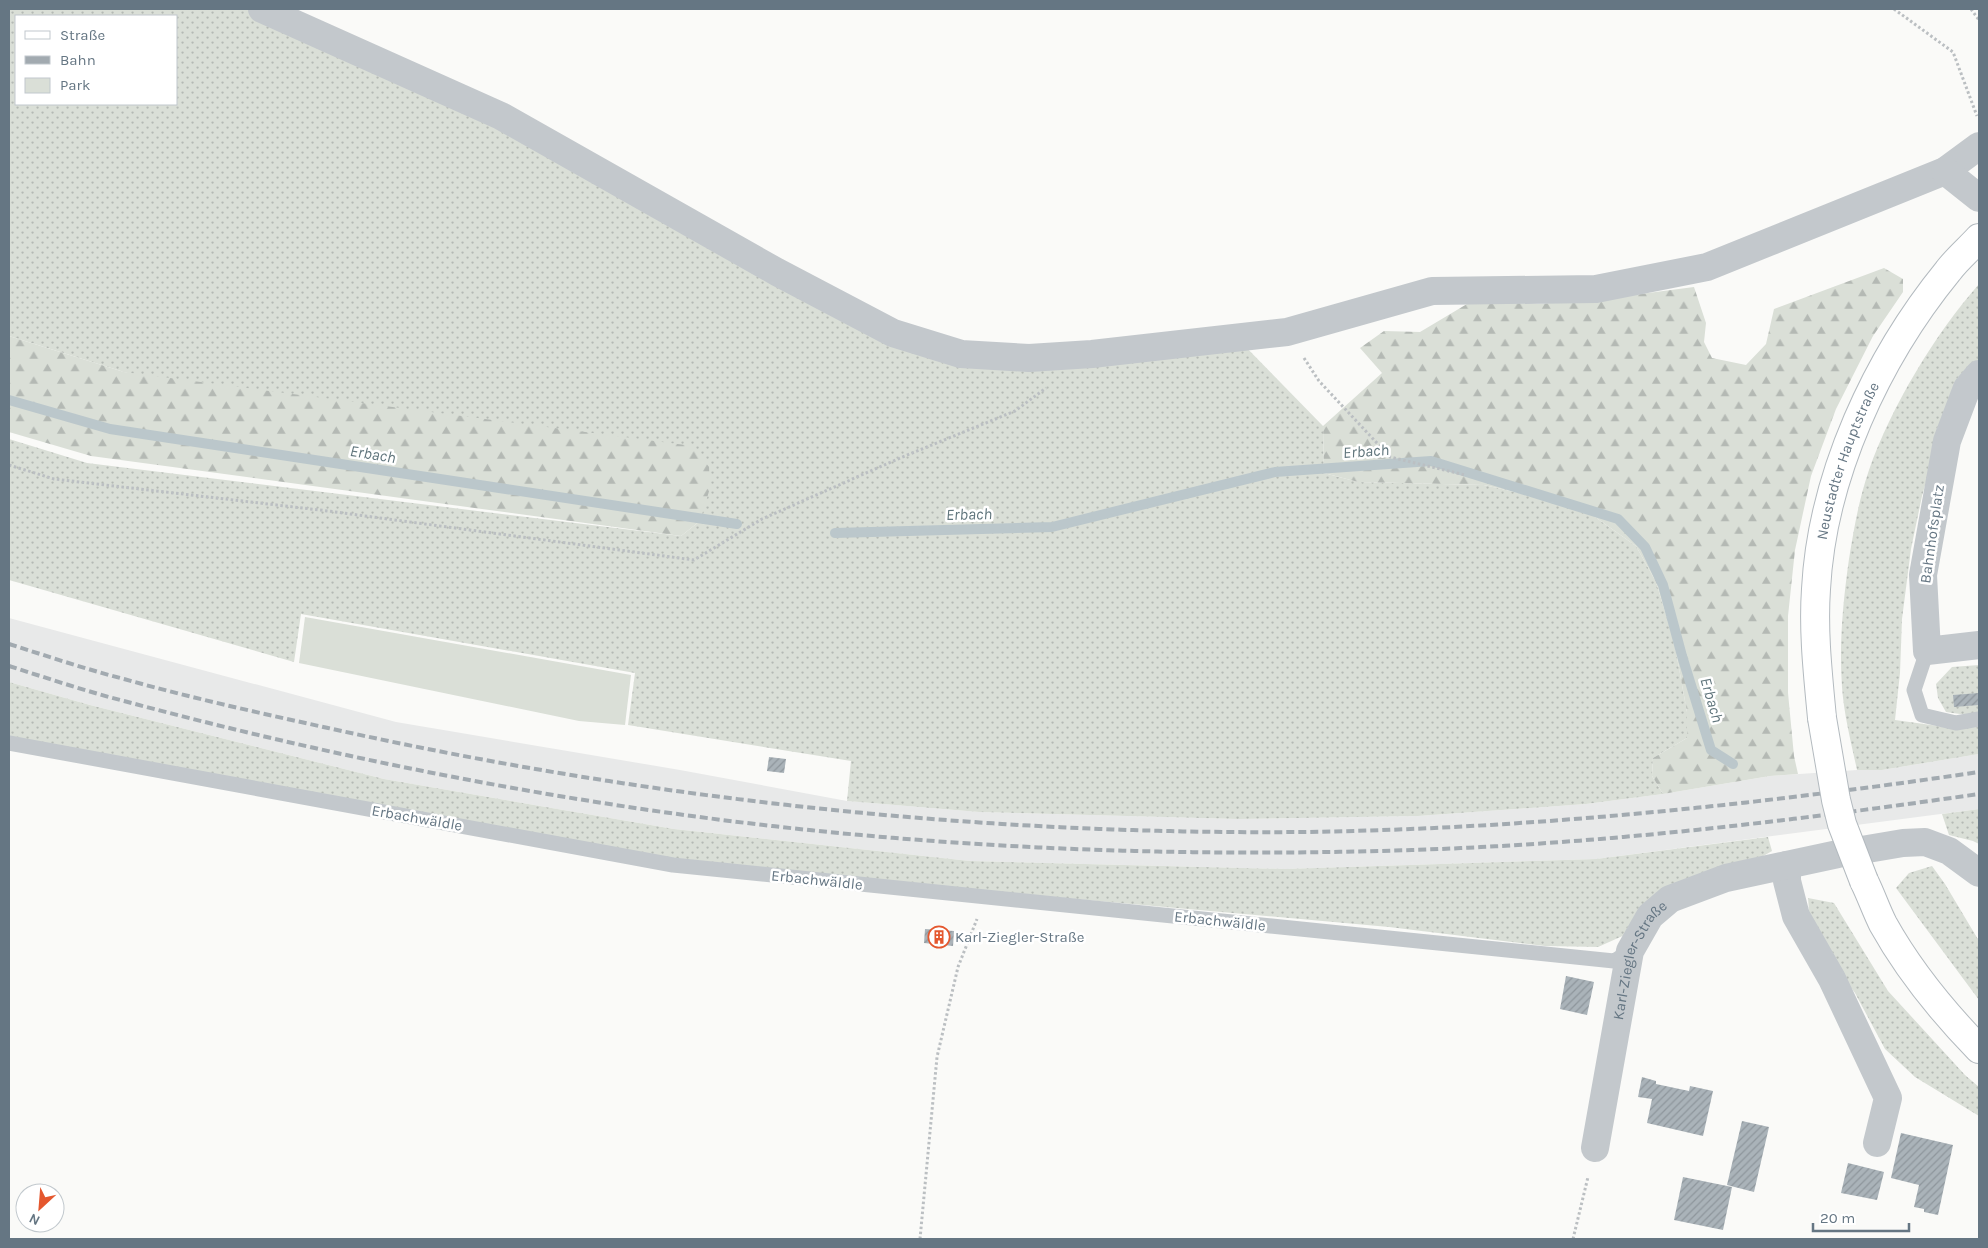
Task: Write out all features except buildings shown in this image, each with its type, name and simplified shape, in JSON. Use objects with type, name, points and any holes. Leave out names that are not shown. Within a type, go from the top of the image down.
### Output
[{"type":"street","points":[[262,9],[501,116],[777,272],[894,333],[961,354],[1030,358],[1092,354],[1287,332],[1432,292],[1596,288],[1707,267],[1945,171],[1979,146]]},
{"type":"street","points":[[1945,171],[1979,198]]},
{"type":"street","name":"Neustadter Hauptstraße","points":[[1979,238],[1948,271],[1908,326],[1874,384],[1845,450],[1826,514],[1816,588],[1816,656],[1822,718],[1838,808],[1864,881],[1883,924],[1911,968],[1960,1030],[1979,1049]]},
{"type":"street","name":"Bahnhofsplatz","points":[[1927,652],[1923,575],[1946,441],[1967,388],[1979,374]]},
{"type":"street","points":[[1927,652],[1979,645]]},
{"type":"street","name":"Karl-Ziegler-Straße","points":[[1595,1148],[1630,951],[1650,916],[1670,900],[1726,878],[1889,846],[1925,842],[1949,851],[1979,873]]},
{"type":"street","points":[[1787,865],[1787,881],[1796,916],[1832,979],[1888,1098],[1877,1143]]},
{"type":"lane","points":[[1927,652],[1914,690],[1922,715],[1956,723],[1979,719]]},
{"type":"lane","name":"Erbachwäldle","points":[[9,743],[673,865],[1614,961],[1630,951]]},
{"type":"path","points":[[1894,9],[1953,52],[1979,122]]},
{"type":"path","points":[[1971,9],[1979,20]]},
{"type":"path","points":[[1287,332],[1318,381],[1390,457],[1465,475]]},
{"type":"path","points":[[9,466],[54,479],[328,511],[694,560],[762,519],[900,458],[1015,411]]},
{"type":"path","points":[[920,1239],[937,1057],[958,967],[985,897]]},
{"type":"path","points":[[1574,1239],[1595,1148]]},
{"type":"shaded area","points":[[9,618],[396,722],[680,770],[847,801],[979,812],[1238,819],[1418,816],[1586,804],[1663,794],[1770,776],[1882,770],[1979,754],[1979,809],[1596,859],[1285,869],[970,861],[674,829],[384,779],[90,705],[9,682]]},
{"type":"green space","points":[[9,9],[262,9],[961,354],[1237,338],[1323,426],[1324,473],[1358,482],[1484,485],[1581,507],[1636,546],[1656,582],[1674,641],[1687,712],[1687,738],[1653,758],[1652,776],[1663,794],[1586,804],[1418,816],[1238,819],[979,812],[847,801],[851,761],[628,725],[635,673],[301,614],[294,662],[9,580],[9,439],[87,463],[681,536],[700,521],[124,372],[9,336]]},
{"type":"green space","points":[[1884,268],[1903,279],[1903,292],[1873,336],[1836,409],[1811,476],[1795,550],[1788,616],[1788,693],[1794,756],[1798,774],[1770,776],[1663,794],[1652,776],[1653,758],[1687,738],[1687,712],[1674,641],[1656,582],[1636,546],[1581,507],[1484,485],[1358,482],[1324,473],[1323,426],[1382,373],[1360,348],[1384,331],[1420,332],[1472,301],[1538,304],[1602,299],[1694,287],[1706,323],[1704,342],[1712,358],[1746,365],[1766,344],[1774,309]]},
{"type":"green space","points":[[1979,284],[1979,364],[1947,408],[1922,496],[1911,549],[1902,619],[1900,673],[1895,720],[1953,728],[1979,727],[1979,754],[1882,770],[1857,770],[1844,708],[1841,655],[1847,575],[1865,481],[1889,421],[1916,372],[1946,325]]},
{"type":"green space","points":[[9,336],[124,372],[693,446],[709,467],[710,488],[700,521],[681,536],[91,456],[9,432]]},
{"type":"green space","points":[[305,617],[631,675],[625,725],[579,721],[299,663]]},
{"type":"green space","points":[[1979,665],[1979,712],[1967,715],[1946,712],[1938,698],[1936,684],[1952,667]]},
{"type":"green space","points":[[9,682],[90,705],[384,779],[674,829],[970,861],[1285,869],[1596,859],[1768,837],[1772,851],[1627,934],[1598,947],[1545,946],[1389,927],[986,891],[673,858],[258,784],[9,736]]},
{"type":"green space","points":[[1979,809],[1979,844],[1949,835],[1942,814]]},
{"type":"green space","points":[[1932,866],[1979,941],[1979,1000],[1896,888],[1909,873]]},
{"type":"green space","points":[[1808,898],[1834,903],[1888,991],[1965,1075],[1979,1087],[1979,1116],[1915,1077],[1885,1049],[1855,993],[1823,950],[1810,922]]},
{"type":"waterway","name":"Erbach","points":[[9,400],[110,429],[737,524]]},
{"type":"waterway","name":"Erbach","points":[[835,533],[1052,527],[1275,472],[1431,461],[1618,519],[1645,547],[1663,585],[1682,656],[1711,750],[1733,764]]},
{"type":"railway","points":[[9,644],[95,671],[200,699],[448,753],[569,775],[690,793],[812,808],[934,819],[1057,827],[1179,831],[1302,832],[1472,826],[1726,805],[1979,772]]},
{"type":"railway","points":[[9,666],[95,693],[204,722],[446,776],[690,816],[931,841],[1091,850],[1252,853],[1483,847],[1554,843],[1696,830],[1979,794]]},
{"type":"place","name":"Karl-Ziegler-Straße","points":[[939,937]]}]
